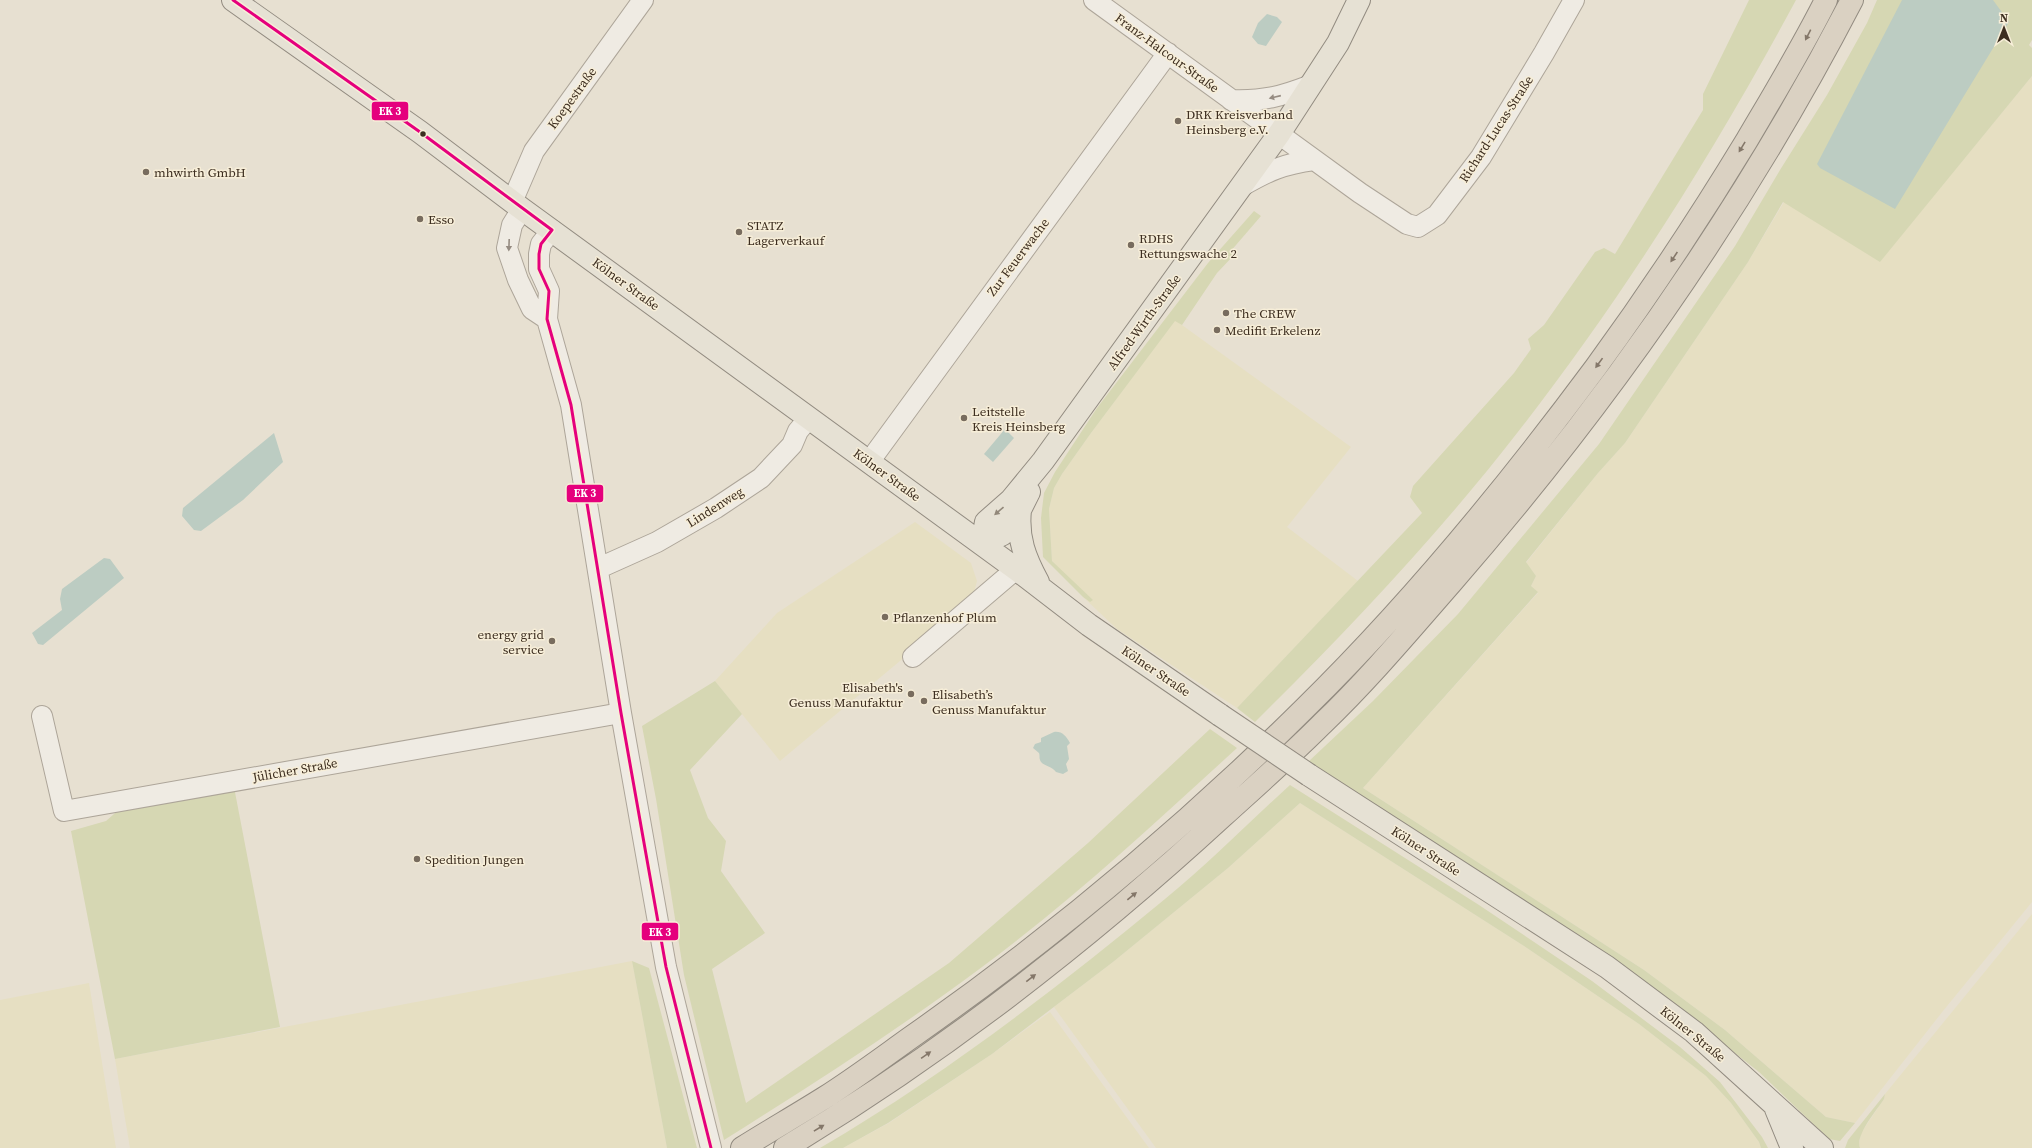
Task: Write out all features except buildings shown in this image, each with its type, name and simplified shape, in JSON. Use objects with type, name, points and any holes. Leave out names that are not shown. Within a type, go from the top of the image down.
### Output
[{"type":"highway","points":[[742,1148],[828,1096],[963,1001],[1050,935],[1133,866],[1228,781],[1305,708],[1392,617],[1482,514],[1553,426],[1627,325],[1694,227],[1801,49],[1826,0]]},
{"type":"highway","points":[[786,1148],[838,1116],[978,1019],[1074,944],[1161,873],[1324,723],[1393,649],[1500,527],[1577,431],[1644,338],[1715,234],[1821,59],[1852,0]]},
{"type":"main road","name":"Kölner Straße","points":[[233,0],[420,132],[516,205],[1042,588],[1089,625],[1309,775],[1607,967],[1694,1032],[1822,1148]]},
{"type":"main road","name":"Alfred-Wirth-Straße","points":[[982,544],[986,522],[1011,500],[1043,461],[1279,134],[1338,43],[1359,0]]},
{"type":"main road","name":"Alfred-Wirth-Straße","points":[[982,544],[1003,534],[1020,510],[1043,461]]},
{"type":"main road","points":[[1020,510],[1018,526],[1024,556],[1042,588]]},
{"type":"main road","points":[[1775,1106],[1792,1148]]},
{"type":"street","name":"Koepestraße","points":[[516,205],[534,151],[643,0]]},
{"type":"street","name":"Franz-Halcour-Straße","points":[[1094,0],[1279,134]]},
{"type":"street","name":"Richard-Lucas-Straße","points":[[1279,134],[1407,224],[1418,227],[1436,216],[1481,156],[1544,53],[1574,0]]},
{"type":"street","name":"Zur Feuerwache","points":[[869,462],[1168,53]]},
{"type":"street","points":[[1231,100],[1260,100],[1288,94],[1311,85]]},
{"type":"street","points":[[1242,186],[1270,170],[1291,163],[1314,160]]},
{"type":"street","points":[[516,205],[507,248],[518,280],[532,309],[547,319]]},
{"type":"street","points":[[552,230],[541,244],[538,254],[540,269],[549,291],[547,319],[571,405],[599,568],[621,713],[666,968],[711,1148]]},
{"type":"street","name":"Lindenweg","points":[[599,568],[657,542],[716,508],[761,478],[792,445],[798,431],[809,418]]},
{"type":"street","points":[[913,657],[1016,569]]},
{"type":"street","name":"Jülicher Straße","points":[[42,716],[64,811],[621,713]]},
{"type":"shaded area","points":[[1902,0],[1993,0],[2009,22],[1895,209],[1820,168],[1817,164]]},
{"type":"shaded area","points":[[1267,14],[1277,17],[1282,22],[1266,46],[1258,44],[1252,37],[1258,23]]},
{"type":"shaded area","points":[[2032,76],[2032,902],[1943,1011],[1855,1123],[1826,1117],[1725,1030],[1644,970],[1363,788],[1538,593],[1531,586],[1536,576],[1526,563],[1598,473],[1625,443],[1748,262],[1784,202],[1880,261]]},
{"type":"shaded area","points":[[1175,320],[1351,447],[1287,527],[1358,581],[1237,708],[1117,629],[1083,597],[1090,602],[1052,561],[1049,509],[1054,488],[1091,433]]},
{"type":"shaded area","points":[[1005,429],[1014,438],[993,462],[984,454]]},
{"type":"shaded area","points":[[274,433],[283,462],[243,500],[201,531],[194,530],[182,516],[183,508]]},
{"type":"shaded area","points":[[915,522],[971,563],[977,581],[972,601],[780,761],[715,681],[777,613]]},
{"type":"shaded area","points":[[104,558],[110,559],[124,578],[43,645],[38,644],[32,633],[62,610],[60,599],[62,589]]},
{"type":"shaded area","points":[[1054,732],[1064,734],[1070,743],[1067,746],[1069,759],[1066,764],[1068,771],[1063,774],[1056,772],[1052,768],[1043,764],[1039,753],[1033,748],[1035,744],[1041,742],[1041,738]]},
{"type":"shaded area","points":[[1300,803],[1524,946],[1639,1024],[1706,1076],[1731,1103],[1759,1142],[1761,1148],[1156,1148],[1054,1007],[1113,962],[1228,868]]},
{"type":"shaded area","points":[[2032,914],[2032,1148],[1860,1148],[1859,1144],[1861,1133],[1884,1099],[1885,1094]]},
{"type":"shaded area","points":[[632,961],[667,1148],[130,1148],[115,1059]]},
{"type":"shaded area","points":[[89,983],[116,1148],[0,1148],[0,1000]]},
{"type":"shaded area","points":[[1050,1012],[1149,1148],[843,1148],[889,1123],[992,1054]]},
{"type":"green space","points":[[1749,0],[1796,0],[1734,111],[1701,166],[1668,220],[1597,326],[1521,428],[1426,543],[1325,652],[1255,722],[1237,708],[1422,513],[1410,497],[1413,486],[1514,373],[1531,349],[1528,339],[1544,325],[1595,252],[1604,248],[1615,254],[1703,110],[1703,94]]},
{"type":"green space","points":[[1877,0],[2032,0],[2032,40],[2029,45],[2032,48],[2032,76],[1880,262],[1783,202],[1748,262],[1625,443],[1598,473],[1526,562],[1536,576],[1531,586],[1538,592],[1363,788],[1644,970],[1725,1030],[1826,1117],[1855,1123],[1840,1141],[1829,1139],[1759,1072],[1684,1013],[1308,762],[1373,701],[1458,614],[1599,444],[1735,246],[1827,95],[1867,23]]},
{"type":"green space","points":[[1254,211],[1261,216],[1230,252],[1234,255],[1217,273],[1182,325],[1175,321],[1091,433],[1054,488],[1049,509],[1052,561],[1093,600],[1090,602],[1083,597],[1043,557],[1041,518],[1044,493],[1055,472],[1097,408],[1208,263]]},
{"type":"green space","points":[[715,681],[742,714],[690,770],[708,818],[726,841],[721,871],[765,933],[712,969],[746,1103],[949,963],[1088,843],[1210,729],[1237,748],[1078,891],[978,970],[947,993],[821,1079],[724,1140],[684,975],[656,799],[642,726]]},
{"type":"green space","points":[[1290,785],[1479,905],[1592,981],[1680,1047],[1720,1082],[1762,1137],[1768,1148],[1761,1148],[1759,1142],[1731,1103],[1706,1076],[1639,1024],[1524,946],[1300,803],[1228,868],[1113,962],[992,1054],[888,1123],[843,1148],[820,1148],[910,1092],[954,1062],[1040,999],[1181,886]]},
{"type":"green space","points":[[234,787],[280,1027],[115,1059],[71,831],[106,821],[122,807]]},
{"type":"green space","points":[[632,961],[649,968],[697,1148],[667,1148]]},
{"type":"green space","points":[[1885,1094],[1884,1099],[1872,1116],[1861,1136],[1859,1143],[1860,1148],[1845,1148],[1848,1140]]},
{"type":"transit line","points":[[233,0],[420,132],[552,230],[541,244],[539,254],[539,269],[549,291],[547,319],[571,405],[621,713],[666,967],[711,1148]]},
{"type":"place","name":"DRK Kreisverband Heinsberg e.V.","points":[[1178,121]]},
{"type":"place","name":"mhwirth GmbH","points":[[146,172]]},
{"type":"place","name":"Esso","points":[[420,219]]},
{"type":"place","name":"STATZ Lagerverkauf","points":[[739,232]]},
{"type":"place","name":"RDHS Rettungswache 2","points":[[1131,245]]},
{"type":"place","name":"The CREW","points":[[1226,313]]},
{"type":"place","name":"Medifit Erkelenz","points":[[1217,330]]},
{"type":"place","name":"Leitstelle Kreis Heinsberg","points":[[964,418]]},
{"type":"place","name":"Pflanzenhof Plum","points":[[885,617]]},
{"type":"place","name":"energy grid service","points":[[552,641]]},
{"type":"place","name":"Elisabeth's Genuss Manufaktur","points":[[911,694]]},
{"type":"place","name":"Elisabeth’s Genuss Manufaktur","points":[[924,701]]},
{"type":"place","name":"Spedition Jungen","points":[[417,859]]}]
